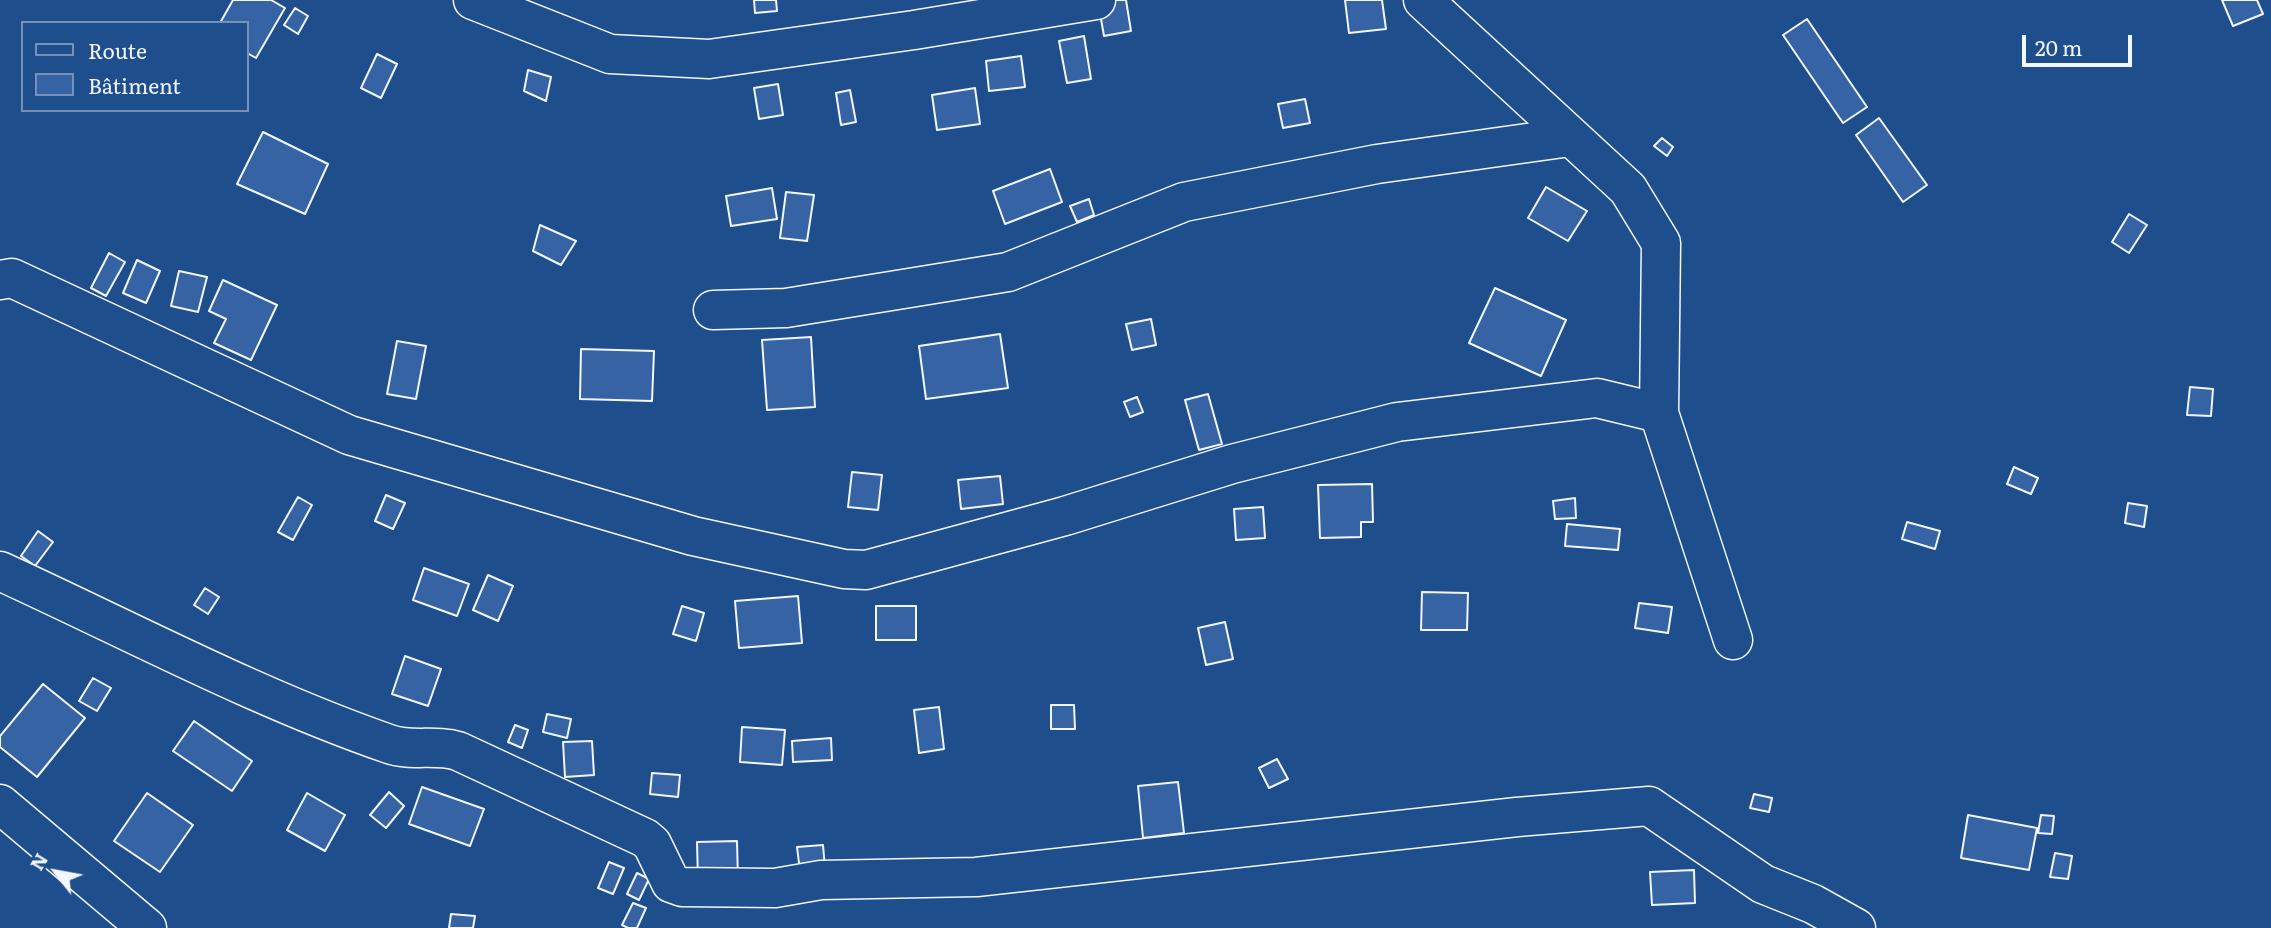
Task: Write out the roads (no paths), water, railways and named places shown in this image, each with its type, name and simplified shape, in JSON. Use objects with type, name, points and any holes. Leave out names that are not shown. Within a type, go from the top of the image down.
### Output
[{"type":"street","points":[[473,0],[610,54],[709,59],[914,30],[1096,0]]},
{"type":"street","points":[[1423,0],[1628,189],[1661,243],[1659,412],[1733,640]]},
{"type":"street","points":[[713,310],[786,308],[1008,272],[1184,202],[1377,164],[1570,137]]},
{"type":"street","points":[[0,280],[12,278],[349,435],[693,536],[844,569],[866,570],[1065,516],[1232,464],[1397,422],[1597,398],[1659,412]]},
{"type":"street","points":[[0,571],[298,709],[393,746],[446,747],[458,751],[645,838],[652,844],[671,883],[682,887],[775,888],[821,880],[976,877],[1517,817],[1649,806],[1763,884],[1813,904],[1856,928]]},
{"type":"street","points":[[0,804],[147,928]]}]
